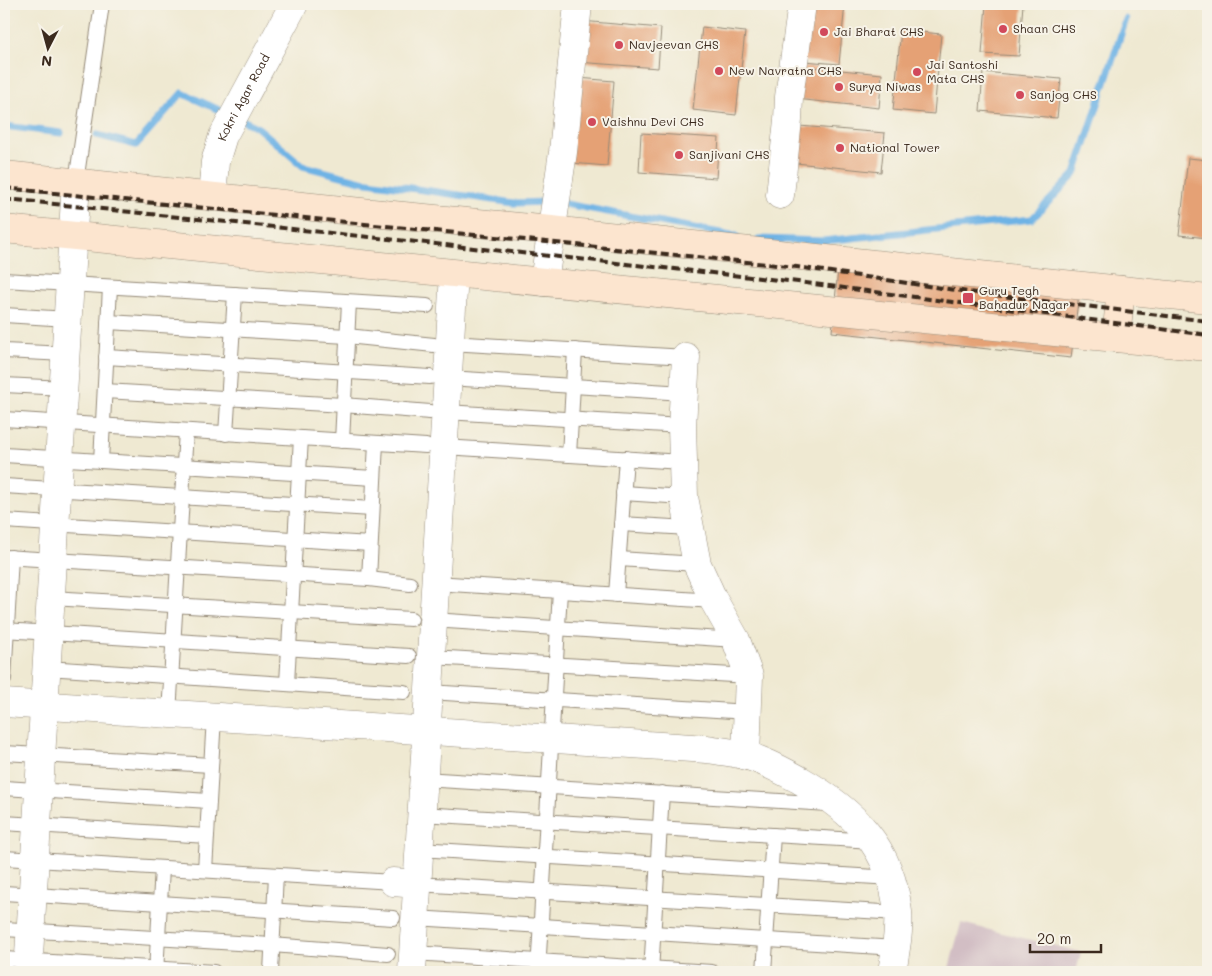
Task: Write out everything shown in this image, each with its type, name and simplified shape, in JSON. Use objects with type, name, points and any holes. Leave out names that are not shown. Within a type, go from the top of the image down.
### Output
[{"type":"main road","points":[[4,175],[212,197],[552,223],[1208,299]]},
{"type":"main road","points":[[4,229],[1208,347]]},
{"type":"main road","points":[[1116,338],[1121,290]]},
{"type":"street","name":"Kokri Agar Road","points":[[212,197],[216,162],[223,136],[294,4]]},
{"type":"street","points":[[544,282],[563,152],[578,4]]},
{"type":"street","points":[[780,195],[789,97],[802,4]]},
{"type":"street","points":[[20,964],[31,930],[76,182]]},
{"type":"street","points":[[404,960],[405,883],[419,849],[426,731],[416,692],[420,656],[422,584],[438,412],[442,344],[454,274]]},
{"type":"street","points":[[686,357],[682,426],[684,497],[697,564],[736,640],[749,676],[746,756]]},
{"type":"street","points":[[4,704],[707,749],[746,756],[782,770],[826,795],[856,819],[874,842],[892,878],[898,913],[894,960]]},
{"type":"lane","points":[[76,182],[102,4]]},
{"type":"lane","points":[[4,280],[427,306]]},
{"type":"lane","points":[[101,461],[110,287]]},
{"type":"lane","points":[[226,434],[234,294]]},
{"type":"lane","points":[[342,440],[350,302]]},
{"type":"lane","points":[[4,315],[68,319]]},
{"type":"lane","points":[[108,322],[347,336],[442,344],[686,357]]},
{"type":"lane","points":[[4,350],[66,354]]},
{"type":"lane","points":[[569,455],[575,350]]},
{"type":"lane","points":[[106,357],[684,393]]},
{"type":"lane","points":[[4,384],[64,388]]},
{"type":"lane","points":[[104,391],[682,426]]},
{"type":"lane","points":[[4,420],[682,462]]},
{"type":"lane","points":[[169,714],[186,431]]},
{"type":"lane","points":[[287,683],[301,438]]},
{"type":"lane","points":[[369,579],[376,442]]},
{"type":"lane","points":[[4,455],[374,478]]},
{"type":"lane","points":[[616,595],[626,458]]},
{"type":"lane","points":[[4,486],[372,509]]},
{"type":"lane","points":[[623,493],[684,497]]},
{"type":"lane","points":[[4,521],[370,544]]},
{"type":"lane","points":[[621,524],[689,528]]},
{"type":"lane","points":[[4,670],[7,557],[293,574],[422,584],[714,600]]},
{"type":"lane","points":[[619,559],[697,564]]},
{"type":"lane","points":[[539,967],[560,591]]},
{"type":"lane","points":[[51,598],[736,640]]},
{"type":"lane","points":[[5,630],[749,676]]},
{"type":"lane","points":[[46,668],[748,712]]},
{"type":"lane","points":[[205,870],[214,717]]},
{"type":"lane","points":[[4,752],[211,765]]},
{"type":"lane","points":[[423,779],[837,804]]},
{"type":"lane","points":[[4,788],[209,801]]},
{"type":"lane","points":[[651,970],[662,793]]},
{"type":"lane","points":[[422,814],[874,842]]},
{"type":"lane","points":[[4,823],[207,836]]},
{"type":"lane","points":[[764,972],[773,835]]},
{"type":"lane","points":[[419,849],[892,878]]},
{"type":"lane","points":[[4,858],[898,913]]},
{"type":"lane","points":[[156,970],[162,868]]},
{"type":"lane","points":[[270,972],[276,875]]},
{"type":"lane","points":[[4,893],[766,940],[894,960]]},
{"type":"lane","points":[[4,929],[272,945],[404,960],[539,967],[712,972]]},
{"type":"lane","points":[[20,964],[214,972]]},
{"type":"shaded area","points":[[961,923],[1081,952],[1076,972],[948,972]]},
{"type":"building","name":"Jai Bharat CHS","points":[[809,4],[845,4],[839,64],[804,61]]},
{"type":"building","name":"Shaan CHS","points":[[986,4],[1023,4],[1019,56],[982,54]]},
{"type":"building","name":"Navjeevan CHS","points":[[581,21],[661,28],[658,68],[577,62]]},
{"type":"building","name":"New Navratna CHS","points":[[702,27],[745,32],[736,115],[693,110]]},
{"type":"building","name":"Jai Santoshi Mata CHS","points":[[901,30],[941,34],[934,114],[893,110]]},
{"type":"building","name":"Surya Niwas","points":[[800,66],[882,74],[879,108],[796,99]]},
{"type":"building","name":"Sanjog CHS","points":[[983,72],[1061,79],[1057,118],[980,111]]},
{"type":"building","name":"Vaishnu Devi CHS","points":[[578,78],[614,81],[607,166],[571,163]]},
{"type":"building","name":"National Tower","points":[[799,126],[885,133],[881,172],[796,163]]},
{"type":"building","name":"Sanjivani CHS","points":[[641,133],[719,138],[716,178],[639,172]]},
{"type":"building","points":[[1188,158],[1208,160],[1208,238],[1179,235]]},
{"type":"building","name":"Guru Tegh Bahadur Nagar","points":[[839,259],[1080,285],[1071,358],[832,332]]},
{"type":"waterway","points":[[759,239],[823,241],[1032,219],[1075,174],[1126,19]]},
{"type":"waterway","points":[[97,135],[136,145],[182,93],[228,114]]},
{"type":"waterway","points":[[240,119],[257,127],[303,166],[361,181],[514,203],[549,202]]},
{"type":"waterway","points":[[4,126],[61,133]]},
{"type":"waterway","points":[[560,203],[736,236]]},
{"type":"railway","points":[[4,188],[797,267],[969,292],[1208,321]]},
{"type":"railway","points":[[4,200],[798,282],[1208,335]]},
{"type":"place","name":"Shaan CHS","points":[[1003,29]]},
{"type":"place","name":"Jai Bharat CHS","points":[[824,32]]},
{"type":"place","name":"Navjeevan CHS","points":[[619,45]]},
{"type":"place","name":"New Navratna CHS","points":[[719,71]]},
{"type":"place","name":"Jai Santoshi Mata CHS","points":[[917,72]]},
{"type":"place","name":"Surya Niwas","points":[[839,87]]},
{"type":"place","name":"Sanjog CHS","points":[[1020,95]]},
{"type":"place","name":"Vaishnu Devi CHS","points":[[592,122]]},
{"type":"place","name":"National Tower","points":[[840,148]]},
{"type":"place","name":"Sanjivani CHS","points":[[679,155]]},
{"type":"place","name":"Guru Tegh Bahadur Nagar","points":[[968,298]]}]
